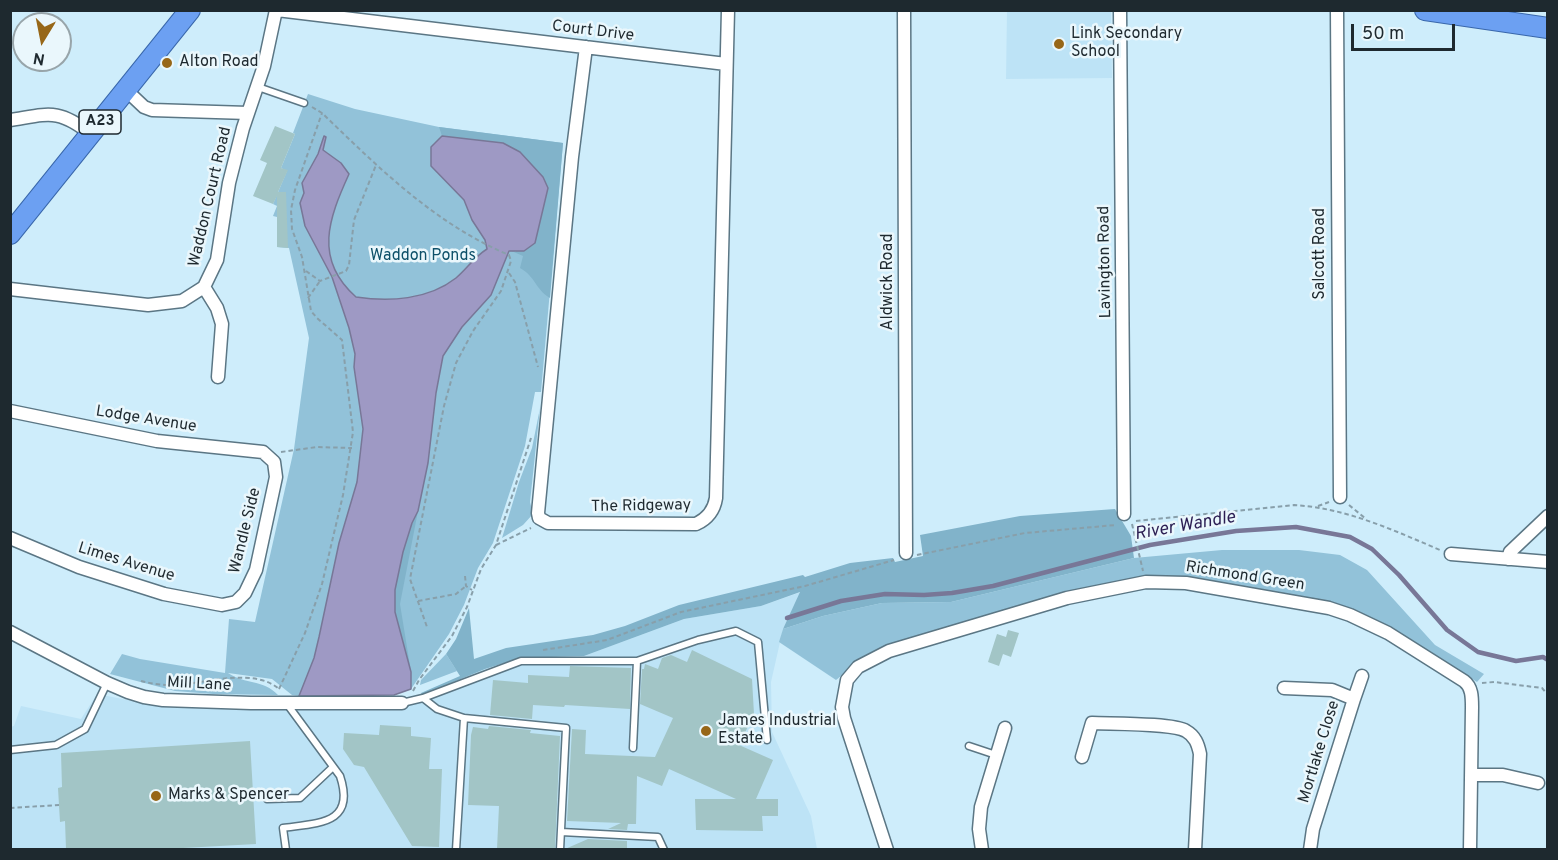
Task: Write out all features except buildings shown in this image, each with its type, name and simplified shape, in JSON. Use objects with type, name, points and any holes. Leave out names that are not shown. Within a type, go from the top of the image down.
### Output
[{"type":"highway","name":"A23","points":[[10,234],[190,10]]},
{"type":"highway","points":[[1425,10],[1548,28]]},
{"type":"street","name":"Court Drive","points":[[277,10],[726,64]]},
{"type":"street","name":"Waddon Court Road","points":[[10,289],[148,305],[182,301],[204,287],[218,260],[230,183],[248,113],[258,87],[277,10]]},
{"type":"street","name":"The Ridgeway","points":[[539,518],[548,524],[696,524],[708,516],[715,504],[728,10]]},
{"type":"street","name":"Aldwick Road","points":[[904,10],[906,556]]},
{"type":"street","name":"Lavington Road","points":[[1120,10],[1121,517]]},
{"type":"street","name":"Salcott Road","points":[[1337,10],[1340,497]]},
{"type":"street","points":[[539,518],[538,504],[572,157],[586,48]]},
{"type":"street","points":[[126,90],[152,110],[248,113]]},
{"type":"street","points":[[10,120],[61,115],[70,118],[91,134]]},
{"type":"street","name":"Waddon Court Road","points":[[204,287],[218,309],[222,324],[218,377]]},
{"type":"street","name":"Lodge Avenue","points":[[10,411],[157,441],[263,452],[274,462]]},
{"type":"street","name":"Wandle Side","points":[[236,602],[245,593],[256,570],[276,477],[274,462]]},
{"type":"street","points":[[1508,559],[1510,552],[1548,516]]},
{"type":"street","name":"Limes Avenue","points":[[10,538],[79,567],[164,594],[222,605],[236,602]]},
{"type":"street","points":[[1451,554],[1548,562]]},
{"type":"street","name":"Richmond Green","points":[[887,849],[842,707],[847,680],[858,668],[889,651],[1067,598],[1146,582],[1186,583],[1329,608],[1388,633],[1468,684]]},
{"type":"street","name":"Mill Lane","points":[[10,632],[128,692],[163,700],[286,704],[402,703]]},
{"type":"street","points":[[1354,699],[1362,676]]},
{"type":"street","points":[[1468,684],[1472,707],[1470,849]]},
{"type":"street","name":"Mortlake Close","points":[[1284,688],[1332,690],[1354,699],[1313,829],[1310,849]]},
{"type":"street","points":[[1082,758],[1092,723],[1176,727],[1191,734],[1200,754],[1195,849]]},
{"type":"street","points":[[982,849],[979,818],[1005,728]]},
{"type":"street","points":[[1471,775],[1503,776],[1538,783]]},
{"type":"lane","points":[[258,87],[304,103]]},
{"type":"lane","points":[[402,703],[423,698],[521,661],[533,659],[637,661],[698,640],[736,631],[758,642],[767,740]]},
{"type":"lane","points":[[633,748],[637,661]]},
{"type":"lane","points":[[10,750],[56,745],[86,729],[107,682]]},
{"type":"lane","points":[[423,698],[437,709],[464,717],[566,728],[560,849]]},
{"type":"lane","points":[[286,704],[333,767],[344,788],[342,808],[338,815],[330,820],[284,828],[286,849]]},
{"type":"lane","points":[[456,849],[464,717]]},
{"type":"lane","points":[[969,746],[997,755]]},
{"type":"lane","points":[[267,799],[300,798],[333,767]]},
{"type":"lane","points":[[561,832],[658,837],[664,849]]},
{"type":"path","points":[[304,103],[322,113],[424,207],[484,244],[509,255],[512,261],[501,291],[473,332],[456,363],[444,406],[410,579],[427,627]]},
{"type":"path","points":[[279,689],[304,633],[322,584],[352,448],[353,432],[342,340],[311,311],[302,257],[292,229],[291,210],[322,113]]},
{"type":"path","points":[[308,298],[320,281],[342,274],[349,266],[354,220],[376,165]]},
{"type":"path","points":[[304,270],[320,281]]},
{"type":"path","points":[[509,273],[515,282],[538,366],[538,374]]},
{"type":"path","points":[[402,703],[452,636],[481,568],[496,545],[531,437]]},
{"type":"path","points":[[274,462],[282,450],[317,447],[352,448]]},
{"type":"path","points":[[1140,558],[1131,521],[1294,505],[1318,506],[1367,520],[1451,554]]},
{"type":"path","points":[[543,650],[607,640],[681,612],[805,586],[906,556],[1121,517]]},
{"type":"path","points":[[496,545],[530,530],[539,518]]},
{"type":"path","points":[[418,602],[456,594],[465,586],[465,576]]},
{"type":"path","points":[[465,586],[472,590]]},
{"type":"path","points":[[136,680],[176,685],[226,678],[248,678],[271,682],[279,689],[286,704]]},
{"type":"path","points":[[1468,684],[1494,682],[1542,688],[1548,695]]},
{"type":"path","points":[[413,691],[420,688]]},
{"type":"path","points":[[10,808],[59,805]]},
{"type":"shaded area","name":"Link Secondary School","points":[[1007,11],[1111,11],[1112,78],[1006,79]]},
{"type":"shaded area","points":[[439,127],[563,143],[550,298],[520,268],[523,256],[509,250],[516,252],[503,143],[442,136]]},
{"type":"shaded area","name":"Waddon Ponds","points":[[324,136],[326,137],[323,150],[341,163],[349,174],[331,222],[329,238],[334,268],[343,283],[356,297],[408,298],[433,291],[456,278],[487,249],[485,240],[472,220],[464,200],[431,166],[431,147],[442,136],[503,143],[520,152],[543,177],[548,188],[535,243],[524,251],[509,251],[491,295],[462,327],[443,356],[428,463],[418,511],[403,552],[395,590],[395,612],[411,672],[411,689],[394,695],[299,696],[314,658],[339,543],[357,482],[363,429],[354,367],[355,354],[349,328],[332,277],[305,226],[300,203],[304,193],[302,183],[318,154]]},
{"type":"shaded area","points":[[1115,509],[1131,536],[1134,558],[951,602],[882,603],[823,616],[783,629],[800,592],[761,606],[684,619],[584,656],[520,658],[485,669],[422,695],[421,693],[460,676],[446,654],[456,639],[469,608],[474,659],[506,648],[593,635],[625,626],[679,605],[803,575],[805,577],[850,563],[893,558],[895,562],[923,556],[920,535],[1020,516]]},
{"type":"shaded area","points":[[418,511],[400,604],[411,672],[398,628],[394,602],[400,561]]},
{"type":"shaded area","points":[[801,592],[783,629],[771,682],[772,732],[811,816],[817,849],[11,849],[10,727],[14,726],[21,706],[81,719],[97,694],[159,706],[217,708],[402,703],[485,669],[520,658],[584,656],[684,619],[761,606]]},
{"type":"green space","name":"Waddon Ponds","points":[[308,94],[355,109],[439,127],[563,143],[541,392],[535,392],[525,446],[493,543],[478,568],[464,605],[449,634],[411,689],[394,695],[299,696],[292,695],[272,679],[228,673],[266,686],[278,695],[213,694],[175,691],[110,674],[122,654],[225,673],[229,619],[255,622],[294,449],[309,338],[289,248],[277,247],[277,217],[273,216],[277,206],[273,204],[287,171],[281,168]]},
{"type":"green space","points":[[540,408],[530,502],[533,514],[523,525],[502,538],[532,448]]},
{"type":"green space","points":[[1222,550],[1299,550],[1340,555],[1367,570],[1435,645],[1484,674],[1477,682],[1385,624],[1345,609],[1141,580],[865,657],[836,680],[779,642],[783,629],[823,616],[882,603],[951,602],[1134,558]]},
{"type":"green space","points":[[446,654],[457,671],[420,685],[421,680]]},
{"type":"waterway","name":"River Wandle","points":[[787,618],[841,601],[885,594],[952,593],[993,586],[1150,545],[1236,531],[1296,527],[1350,537],[1372,549],[1399,575],[1447,630],[1478,652],[1516,661],[1543,657],[1548,660]]},
{"type":"place","name":"Link Secondary School","points":[[1059,44]]},
{"type":"place","name":"Alton Road","points":[[167,63]]},
{"type":"place","name":"James Industrial Estate","points":[[706,731]]},
{"type":"place","name":"Marks & Spencer","points":[[156,796]]}]
